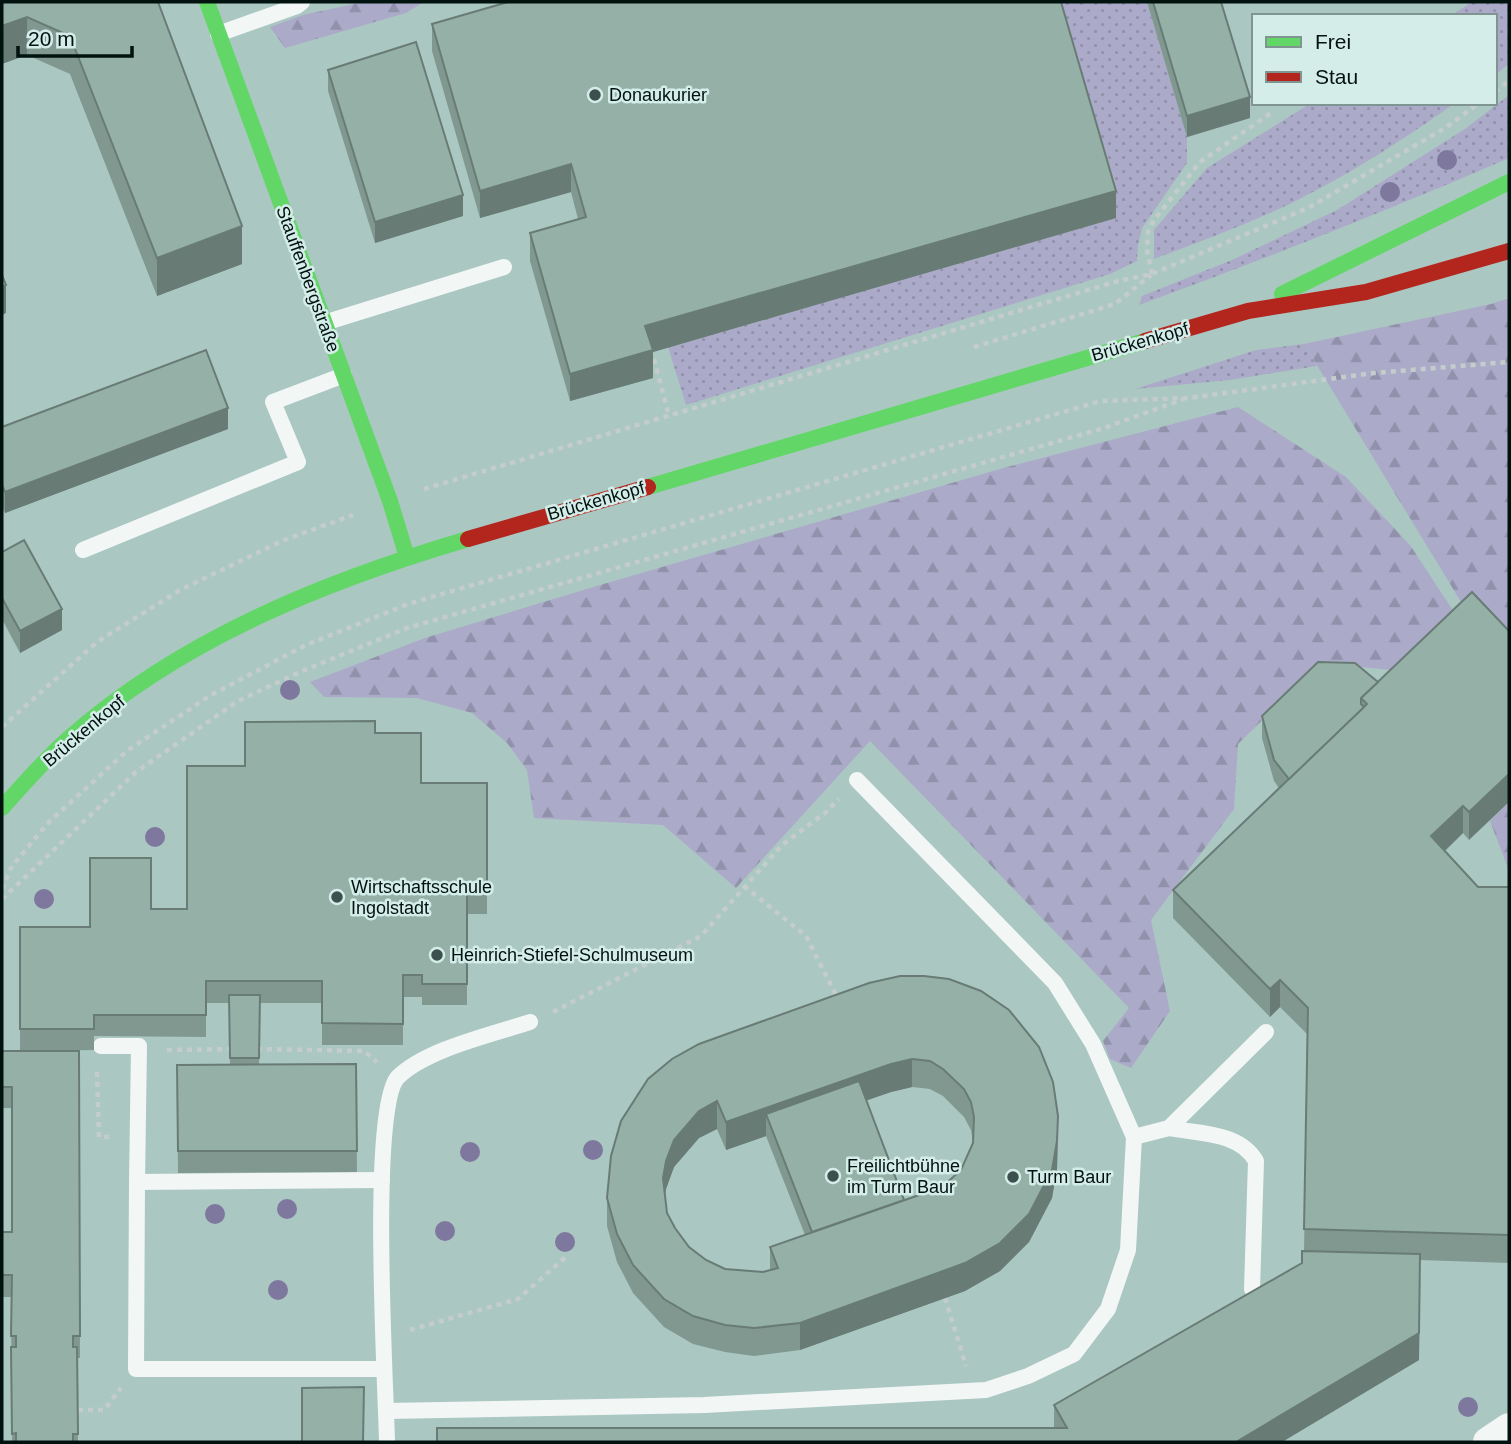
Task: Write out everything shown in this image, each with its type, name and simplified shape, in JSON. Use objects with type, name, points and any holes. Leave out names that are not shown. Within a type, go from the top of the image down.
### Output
[{"type":"street","name":"Stauffenbergstraße","points":[[206,2],[390,501],[407,557]]},
{"type":"street","name":"Brückenkopf","points":[[1248,311],[1509,182]]},
{"type":"street","name":"Brückenkopf","points":[[2,808],[66,741],[124,696],[185,656],[288,602],[348,577],[407,557],[1248,311],[1366,292],[1509,251]]},
{"type":"street","points":[[1488,1442],[1509,1428]]},
{"type":"lane","points":[[218,34],[302,2]]},
{"type":"lane","points":[[324,323],[504,267]]},
{"type":"lane","points":[[83,550],[298,462],[273,402],[344,375]]},
{"type":"lane","points":[[386,1411],[704,1405],[986,1390],[1028,1377],[1074,1354],[1108,1309],[1128,1250],[1133,1137],[1093,1044],[1055,983],[857,780]]},
{"type":"lane","points":[[387,1442],[383,1369],[382,1180],[387,1107],[396,1079],[424,1058],[530,1022]]},
{"type":"lane","points":[[1169,1129],[1266,1032]]},
{"type":"lane","points":[[99,1053],[139,1046],[136,1368],[383,1369]]},
{"type":"lane","points":[[1133,1137],[1169,1129],[1233,1139],[1250,1150],[1256,1161],[1252,1289]]},
{"type":"lane","points":[[136,1182],[382,1180]]},
{"type":"path","points":[[2,727],[97,642],[180,590],[284,540],[390,501],[1118,281],[1152,274],[1308,208],[1446,128],[1476,105]]},
{"type":"path","points":[[1152,274],[1147,250],[1148,232],[1154,220],[1200,162],[1271,113]]},
{"type":"path","points":[[654,359],[669,416]]},
{"type":"path","points":[[2,889],[12,866],[49,822],[128,750],[211,695],[306,645],[408,604],[1101,401],[1188,398],[1374,373],[1509,362]]},
{"type":"path","points":[[2,899],[136,772],[238,701],[300,672],[407,628],[1101,429],[1188,398]]},
{"type":"path","points":[[530,1022],[701,936],[782,845],[825,813],[857,780]]},
{"type":"path","points":[[744,886],[806,936],[841,1005]]},
{"type":"path","points":[[167,1063],[167,1050],[364,1051]]},
{"type":"path","points":[[99,1053],[99,1137],[138,1136]]},
{"type":"path","points":[[383,1338],[518,1299],[567,1256]]},
{"type":"path","points":[[944,1298],[974,1390]]},
{"type":"path","points":[[78,1410],[104,1410],[136,1368]]},
{"type":"green space","points":[[363,2],[424,2],[406,13],[285,48],[270,27],[303,15]]},
{"type":"green space","points":[[1053,2],[1147,2],[1187,137],[1187,163],[1142,228],[1137,261],[1110,274],[686,405],[668,347],[1115,218]]},
{"type":"green space","points":[[1472,2],[1509,2],[1509,64],[1497,73],[1497,14],[1453,14]]},
{"type":"green space","points":[[1509,95],[1509,158],[1325,234],[1139,305],[1142,296],[1232,260],[1337,210],[1465,129]]},
{"type":"green space","points":[[1308,105],[1452,105],[1388,148],[1294,202],[1154,259],[1154,230],[1207,168]]},
{"type":"green space","points":[[1509,298],[1509,659],[1472,620],[1304,344]]},
{"type":"green space","points":[[1304,344],[1317,366],[1230,380],[1135,389],[1256,350]]},
{"type":"green space","points":[[1238,407],[1346,477],[1410,545],[1454,612],[1391,670],[1320,663],[1238,744],[1234,809],[1151,920],[1170,1011],[1131,1068],[1110,1059],[1103,1041],[1129,1008],[870,741],[736,888],[663,825],[534,818],[527,770],[507,743],[472,713],[417,698],[324,697],[310,682],[425,638],[600,585],[1007,467]]},
{"type":"green space","points":[[1509,802],[1509,871],[1490,821]]},
{"type":"building","points":[[2,2],[158,2],[242,226],[157,258],[70,36],[27,17],[2,26]]},
{"type":"building","points":[[508,2],[1061,2],[1116,191],[645,326],[653,350],[570,374],[530,233],[586,217],[571,164],[480,191],[432,24]]},
{"type":"building","points":[[1153,2],[1221,2],[1250,97],[1187,116]]},
{"type":"building","points":[[416,42],[463,195],[375,222],[328,70]]},
{"type":"building","points":[[206,350],[228,408],[5,492],[2,488],[2,427]]},
{"type":"building","points":[[24,540],[62,609],[20,631],[2,598],[2,552]]},
{"type":"building","points":[[1472,592],[1509,631],[1509,774],[1469,812],[1463,806],[1431,836],[1478,887],[1509,887],[1509,1235],[1304,1229],[1308,1008],[1280,980],[1270,989],[1173,890],[1367,704],[1361,698]]},
{"type":"building","points":[[1318,662],[1355,663],[1378,682],[1361,698],[1364,707],[1289,779],[1274,760],[1262,716]]},
{"type":"building","name":"Wirtschaftsschule Ingolstadt","points":[[375,721],[375,733],[421,733],[421,783],[487,783],[487,893],[467,893],[467,984],[422,984],[422,975],[403,975],[403,1024],[322,1023],[322,981],[206,981],[206,1015],[94,1015],[94,1029],[20,1029],[20,927],[90,927],[90,858],[151,858],[151,909],[187,909],[187,766],[245,766],[245,722]]},
{"type":"building","name":"Turm Baur","points":[[900,976],[924,976],[949,979],[981,991],[1009,1010],[1039,1047],[1053,1082],[1058,1116],[1057,1141],[1052,1170],[1029,1214],[1000,1243],[965,1263],[800,1323],[754,1328],[725,1325],[693,1316],[664,1299],[633,1265],[617,1234],[607,1198],[611,1156],[621,1121],[648,1079],[672,1059],[699,1044],[869,983]],"holes":[[[912,1059],[930,1061],[964,1089],[971,1102],[974,1117],[973,1143],[961,1170],[942,1187],[770,1247],[778,1268],[763,1272],[725,1269],[706,1260],[689,1247],[675,1228],[667,1213],[663,1178],[666,1161],[674,1140],[699,1111],[717,1101],[726,1122],[891,1064]]]},
{"type":"building","points":[[229,995],[260,995],[259,1058],[230,1058]]},
{"type":"building","points":[[2,1051],[79,1051],[80,1336],[73,1336],[73,1347],[77,1347],[78,1434],[73,1434],[73,1442],[16,1442],[16,1433],[12,1434],[11,1347],[16,1347],[16,1336],[11,1336],[12,1275],[2,1275],[2,1232],[12,1232],[12,1087],[2,1087]]},
{"type":"building","points":[[356,1064],[357,1151],[178,1151],[177,1065]]},
{"type":"building","points":[[859,1081],[904,1200],[812,1232],[766,1114]]},
{"type":"building","points":[[1302,1251],[1420,1254],[1419,1333],[1236,1442],[437,1442],[437,1428],[1067,1428],[1054,1405],[1302,1263]]},
{"type":"building","points":[[364,1387],[363,1442],[302,1442],[302,1388]]},
{"type":"traffic: fast","points":[[207,2],[390,501],[407,557]]},
{"type":"traffic: fast","points":[[1282,294],[1509,182]]},
{"type":"traffic: fast","points":[[648,487],[1145,341]]},
{"type":"traffic: fast","points":[[2,808],[68,739],[112,703],[158,671],[257,617],[308,594],[468,539]]},
{"type":"traffic: jam","points":[[1145,341],[1248,311],[1366,292],[1509,251]]},
{"type":"traffic: jam","points":[[468,539],[648,487]]},
{"type":"place","name":"Donaukurier","points":[[595,95]]},
{"type":"place","name":"Wirtschaftsschule Ingolstadt","points":[[337,897]]},
{"type":"place","name":"Heinrich-Stiefel-Schulmuseum","points":[[437,955]]},
{"type":"place","name":"Freilichtbühne im Turm Baur","points":[[833,1176]]},
{"type":"place","name":"Turm Baur","points":[[1013,1177]]}]
